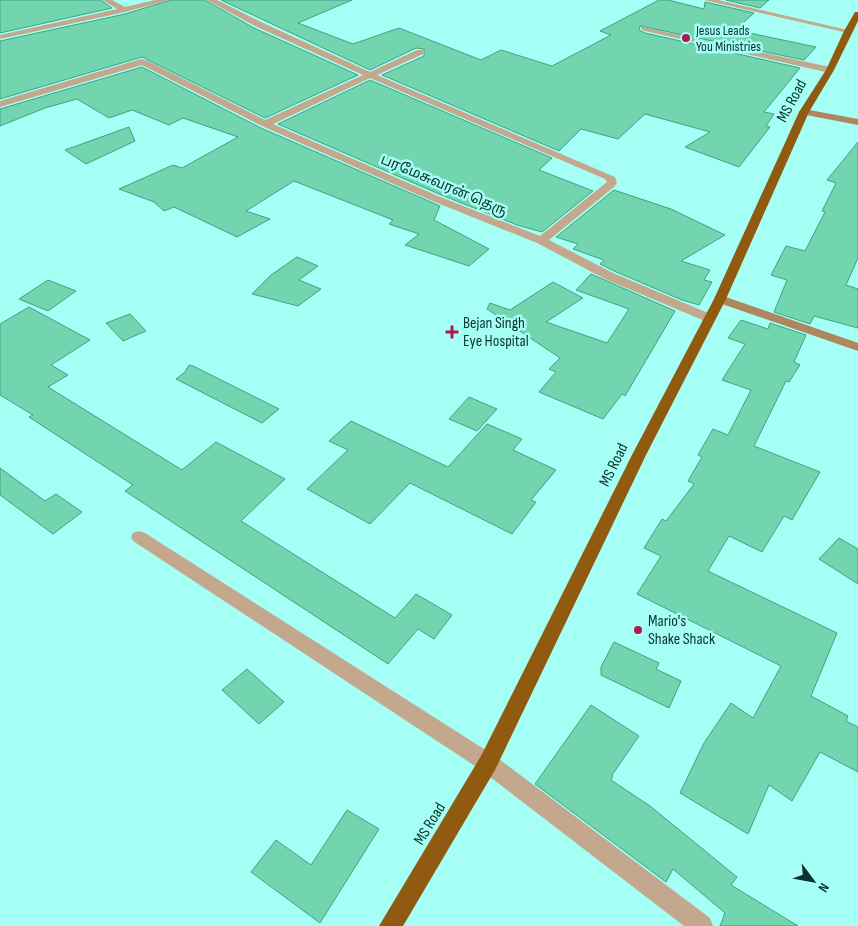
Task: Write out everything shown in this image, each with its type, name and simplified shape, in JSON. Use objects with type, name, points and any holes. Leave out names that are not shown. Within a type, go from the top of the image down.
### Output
[{"type":"highway","name":"MS Road","points":[[390,926],[488,763],[639,455],[720,299],[804,112],[830,70],[858,14]]},
{"type":"street","points":[[107,0],[125,10]]},
{"type":"street","points":[[0,36],[165,0]]},
{"type":"street","points":[[211,0],[258,24],[369,75],[610,177],[612,183],[610,185],[541,241]]},
{"type":"street","points":[[708,0],[848,31]]},
{"type":"street","points":[[645,29],[830,70]]},
{"type":"street","points":[[265,124],[420,52]]},
{"type":"street","name":"பரமேசுவரன் தெரு","points":[[0,104],[141,62],[151,65],[265,124],[434,198],[541,241],[610,276],[709,318]]},
{"type":"street","points":[[804,112],[858,122]]},
{"type":"street","points":[[720,299],[858,347]]},
{"type":"street","points":[[139,537],[488,763],[702,926]]},
{"type":"building","points":[[0,0],[101,0],[112,8],[0,33]]},
{"type":"building","points":[[171,0],[205,0],[254,28],[358,75],[265,118],[142,57],[0,99],[0,41],[125,14]]},
{"type":"building","points":[[221,0],[352,0],[298,23],[353,44],[399,28],[481,60],[501,50],[552,66],[611,35],[600,31],[659,0],[668,0],[704,9],[705,2],[754,13],[735,30],[816,47],[804,60],[640,26],[639,30],[645,33],[800,68],[764,112],[774,114],[766,126],[770,127],[739,167],[685,147],[710,132],[645,114],[618,139],[581,129],[559,151],[382,75],[424,56],[424,49],[416,48],[370,70]]},
{"type":"building","points":[[726,0],[769,0],[760,8]]},
{"type":"building","points":[[142,67],[261,128],[440,206],[434,220],[489,249],[469,266],[405,245],[419,234],[389,224],[393,220],[294,181],[246,211],[270,219],[237,237],[174,207],[164,211],[154,202],[119,189],[173,165],[182,168],[238,137],[183,118],[169,125],[132,110],[109,118],[77,99],[45,108],[0,126],[0,109]]},
{"type":"building","points":[[370,80],[552,158],[539,170],[593,191],[542,232],[517,225],[439,194],[278,124]]},
{"type":"building","points":[[129,127],[135,141],[86,164],[65,150]]},
{"type":"building","points":[[858,142],[858,258],[846,285],[858,289],[858,328],[814,316],[810,324],[774,312],[787,280],[771,275],[786,246],[805,251],[825,212],[822,211],[836,183],[827,180]]},
{"type":"building","points":[[614,190],[671,209],[725,235],[681,261],[710,270],[704,280],[712,282],[699,305],[682,300],[614,271],[600,264],[604,260],[573,249],[578,244],[556,237]]},
{"type":"building","points":[[297,257],[318,266],[299,280],[321,289],[298,306],[252,294],[271,275]]},
{"type":"building","points":[[591,274],[675,311],[625,396],[622,394],[603,419],[539,392],[556,372],[549,369],[560,358],[487,309],[490,303],[510,310],[553,282],[583,298],[546,322],[607,343],[629,309],[576,290]]},
{"type":"building","points":[[48,280],[76,291],[48,311],[19,299]]},
{"type":"building","points":[[29,307],[90,340],[51,365],[68,375],[48,387],[182,470],[216,442],[285,479],[241,521],[395,618],[416,594],[452,615],[434,639],[418,629],[388,664],[125,491],[133,485],[29,417],[33,415],[0,395],[0,324]]},
{"type":"building","points":[[130,314],[146,331],[123,341],[106,323]]},
{"type":"building","points":[[741,320],[768,329],[770,323],[806,335],[794,362],[800,365],[789,382],[786,381],[754,446],[820,472],[792,520],[784,516],[762,552],[729,536],[708,571],[837,633],[811,696],[848,716],[846,721],[858,727],[858,772],[820,752],[792,801],[769,785],[748,834],[680,793],[704,743],[731,703],[753,718],[781,666],[637,594],[661,556],[644,548],[662,519],[666,521],[694,484],[688,481],[702,457],[698,455],[713,429],[728,435],[751,390],[722,380],[745,344],[728,338]]},
{"type":"building","points":[[189,365],[279,409],[262,423],[176,379],[185,372]]},
{"type":"building","points":[[469,397],[497,409],[477,431],[449,419]]},
{"type":"building","points":[[351,421],[448,467],[487,424],[522,439],[513,450],[556,470],[531,500],[536,502],[512,534],[410,483],[370,524],[307,489],[348,450],[329,441]]},
{"type":"building","points":[[0,468],[45,501],[56,494],[82,512],[53,534],[0,495]]},
{"type":"building","points":[[839,538],[858,549],[858,584],[819,559]]},
{"type":"building","points":[[614,642],[659,663],[656,669],[681,681],[669,708],[601,675],[601,667]]},
{"type":"building","points":[[247,669],[284,702],[259,724],[222,690]]},
{"type":"building","points":[[591,705],[639,736],[612,775],[611,780],[650,806],[737,877],[731,885],[798,926],[720,926],[725,913],[673,869],[666,882],[535,784]]},
{"type":"building","points":[[347,810],[379,829],[320,923],[251,872],[276,840],[311,865]]},
{"type":"place","name":"Jesus Leads You Ministries","points":[[686,38]]},
{"type":"place","name":"Bejan Singh Eye Hospital","points":[[452,332]]},
{"type":"place","name":"Mario's Shake Shack","points":[[638,630]]}]
